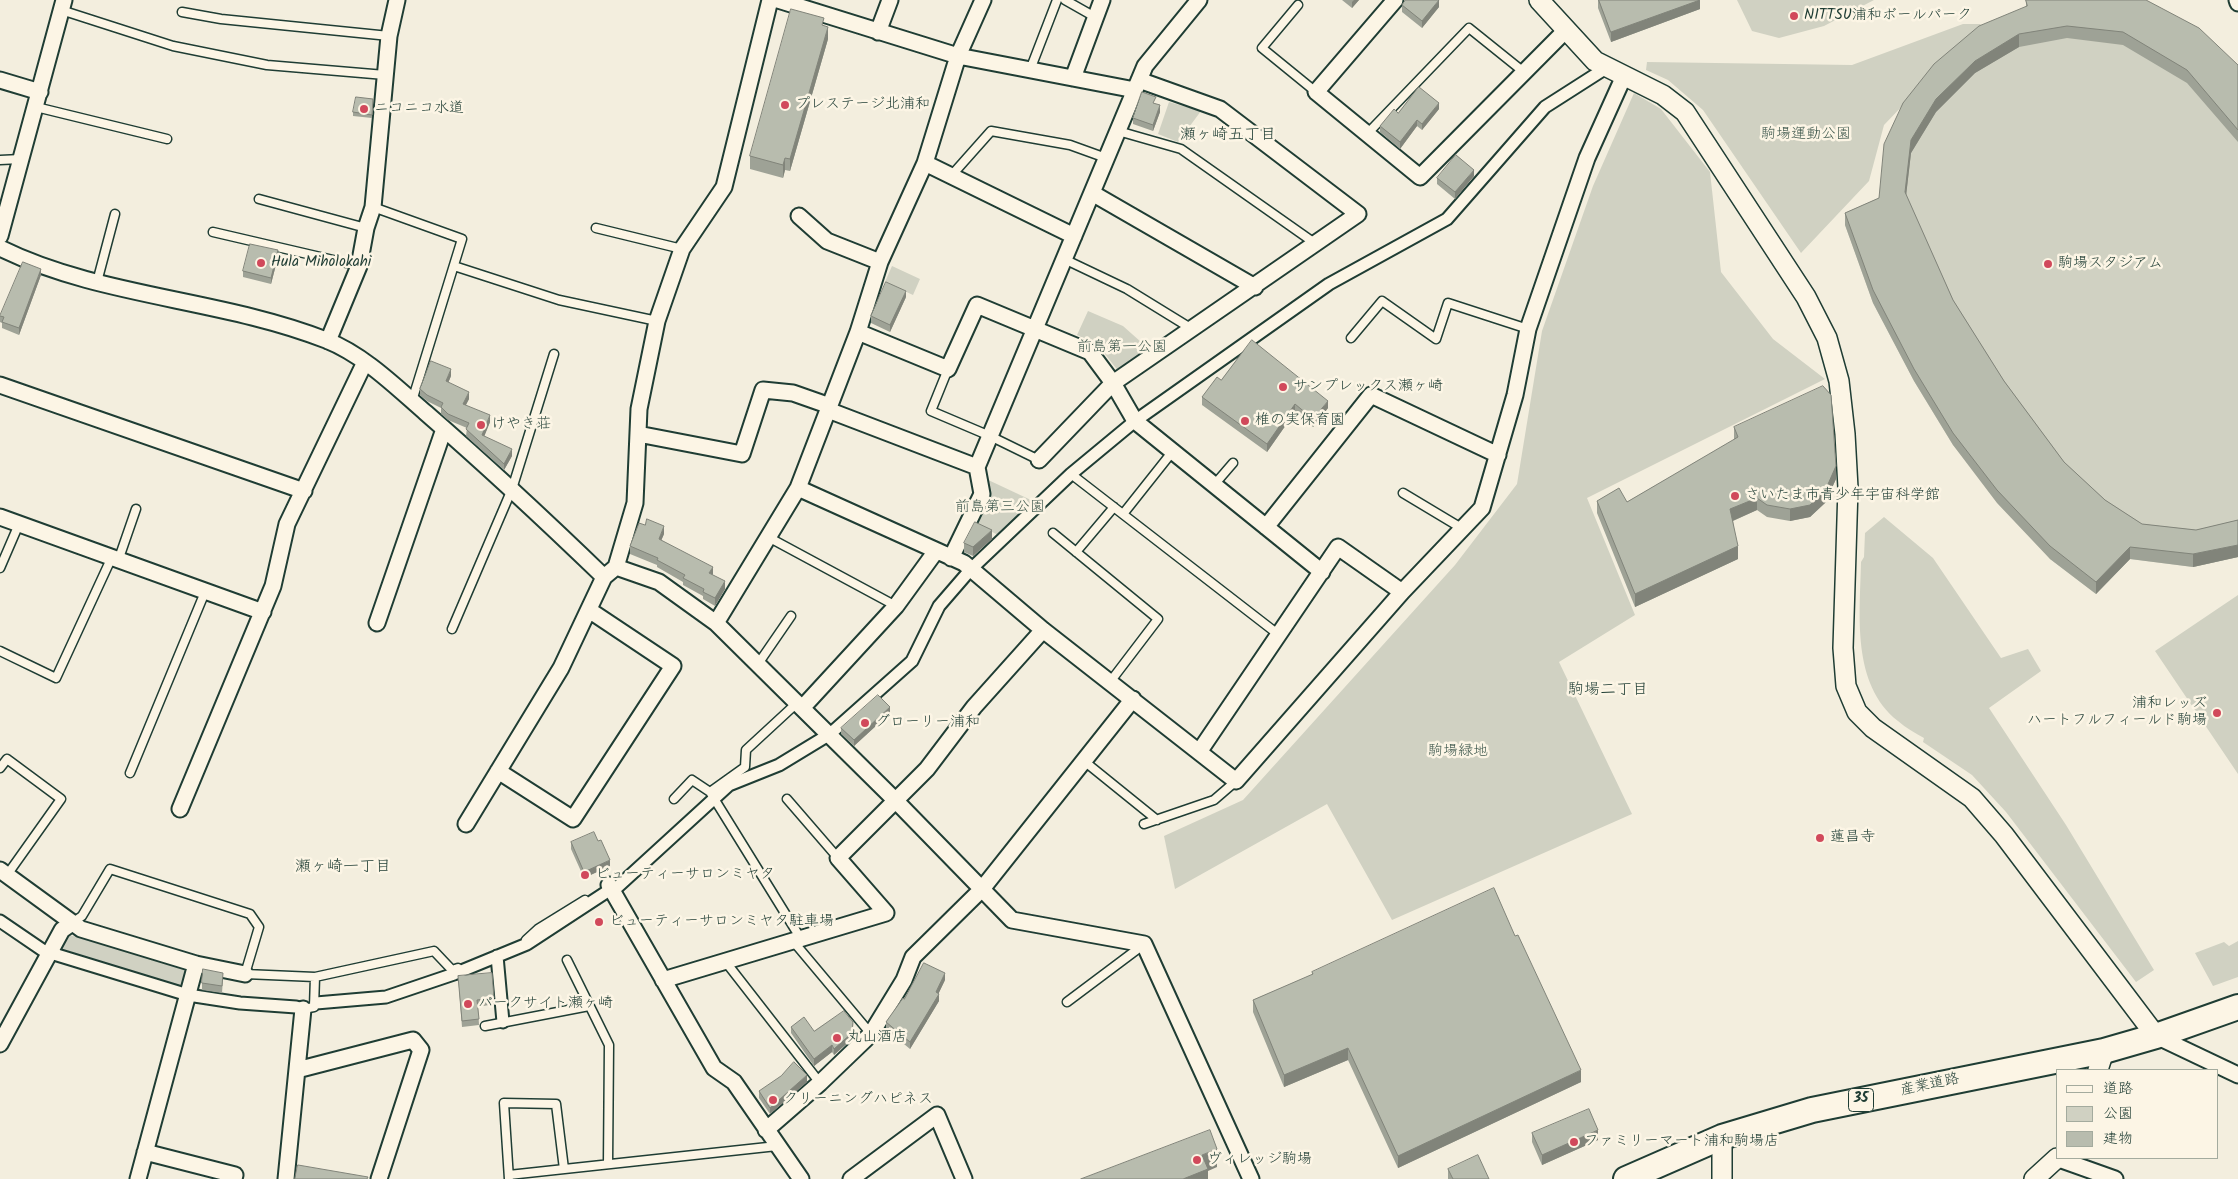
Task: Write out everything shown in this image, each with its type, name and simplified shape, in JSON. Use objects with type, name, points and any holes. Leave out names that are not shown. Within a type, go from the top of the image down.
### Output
[{"type":"main road","name":"産業道路","points":[[1626,1179],[1722,1137],[1812,1110],[2101,1061],[2156,1036],[2238,1007]]},
{"type":"street","points":[[328,341],[359,266],[366,228],[373,207],[389,36],[397,0]]},
{"type":"street","points":[[466,824],[561,668],[604,577],[616,567],[635,503],[639,409],[657,321],[682,249],[724,187],[770,0]]},
{"type":"street","points":[[778,0],[958,56],[1073,78],[1137,85],[1220,109],[1358,214],[1255,287],[1113,383],[1039,460]]},
{"type":"street","points":[[878,32],[890,0]]},
{"type":"street","points":[[716,623],[798,488],[858,332],[880,262],[925,163],[958,56],[983,0]]},
{"type":"street","points":[[1073,78],[1102,0]]},
{"type":"street","points":[[1395,0],[1316,92],[1420,177],[1566,30]]},
{"type":"street","points":[[1539,0],[1595,61],[1663,95],[1685,112],[1806,298],[1827,338],[1839,381],[1845,434],[1848,488],[1843,648],[1846,686],[1857,712],[1873,728],[1972,798],[2004,835],[2156,1036],[2238,1075]]},
{"type":"street","points":[[951,558],[982,494],[977,467],[1145,66],[1191,3]]},
{"type":"street","points":[[0,236],[62,5]]},
{"type":"street","points":[[0,921],[49,953],[188,995],[240,1004],[296,1007],[386,997],[454,974],[527,944],[611,889],[712,796],[729,785],[779,765],[830,734],[912,661],[939,606],[971,569],[1072,474],[1135,421],[1329,284],[1447,219],[1545,107],[1606,68]]},
{"type":"street","points":[[798,488],[971,569],[1043,630],[1236,780],[1402,592],[1482,508],[1515,395],[1528,329],[1587,158],[1624,76]]},
{"type":"street","points":[[0,80],[40,92]]},
{"type":"street","points":[[925,163],[1074,236]]},
{"type":"street","points":[[1092,193],[1255,287]]},
{"type":"street","points":[[798,216],[827,241],[880,262]]},
{"type":"street","points":[[0,248],[16,256],[97,282],[195,302],[286,326],[328,341],[365,362],[412,401],[512,489],[604,577]]},
{"type":"street","points":[[858,332],[948,369],[977,305],[1036,327],[1090,352],[1113,383],[1135,421],[1322,572]]},
{"type":"street","points":[[180,809],[273,586],[287,524],[365,362]]},
{"type":"street","points":[[0,385],[304,491]]},
{"type":"street","points":[[638,434],[742,454],[763,390],[793,393],[977,467]]},
{"type":"street","points":[[1266,527],[1371,395],[1498,455]]},
{"type":"street","points":[[377,623],[444,429]]},
{"type":"street","points":[[0,517],[114,560],[263,612]]},
{"type":"street","points":[[1199,752],[1338,547],[1402,592]]},
{"type":"street","points":[[800,704],[896,606],[936,551]]},
{"type":"street","points":[[616,567],[659,582],[716,623],[830,734],[1012,920],[1144,944],[1251,1179]]},
{"type":"street","points":[[498,771],[573,819],[673,666],[589,610]]},
{"type":"street","points":[[663,980],[886,913],[838,858],[927,768],[974,707],[1043,630]]},
{"type":"street","points":[[766,1130],[820,1083],[871,1034],[904,980],[913,957],[982,889],[1133,700]]},
{"type":"street","points":[[3,872],[80,929],[196,964],[244,974]]},
{"type":"street","points":[[611,889],[714,1068],[734,1082],[801,1179]]},
{"type":"street","points":[[0,1044],[62,930],[72,923]]},
{"type":"street","points":[[497,956],[503,1022]]},
{"type":"street","points":[[138,1179],[196,964]]},
{"type":"street","points":[[286,1179],[297,1070],[309,1006]]},
{"type":"street","points":[[297,1070],[413,1040],[421,1050],[379,1179]]},
{"type":"street","points":[[851,1179],[937,1115],[964,1179]]},
{"type":"street","points":[[1722,1137],[1722,1179]]},
{"type":"street","points":[[145,1152],[235,1175],[234,1179]]},
{"type":"street","points":[[2034,1179],[2056,1158]]},
{"type":"street","points":[[2059,1159],[2115,1179]]},
{"type":"lane","points":[[1030,70],[1057,0]]},
{"type":"lane","points":[[1065,0],[1095,18]]},
{"type":"lane","points":[[62,5],[174,46],[267,65],[385,76]]},
{"type":"lane","points":[[1298,5],[1262,48],[1316,92]]},
{"type":"lane","points":[[182,12],[222,19],[389,36]]},
{"type":"lane","points":[[1367,134],[1469,28],[1525,72]]},
{"type":"lane","points":[[36,107],[167,139]]},
{"type":"lane","points":[[950,176],[991,131],[1070,145],[1106,158]]},
{"type":"lane","points":[[1118,131],[1182,149],[1317,244]]},
{"type":"lane","points":[[0,160],[21,159]]},
{"type":"lane","points":[[259,199],[366,228]]},
{"type":"lane","points":[[373,207],[462,239],[412,401]]},
{"type":"lane","points":[[97,282],[116,214]]},
{"type":"lane","points":[[596,228],[682,249]]},
{"type":"lane","points":[[213,232],[359,266]]},
{"type":"lane","points":[[1064,259],[1127,289],[1192,329]]},
{"type":"lane","points":[[454,266],[559,300],[657,321]]},
{"type":"lane","points":[[1351,338],[1382,300],[1436,338],[1448,303],[1528,329]]},
{"type":"lane","points":[[452,629],[512,489],[554,354]]},
{"type":"lane","points":[[948,369],[931,411],[990,436],[1039,460]]},
{"type":"lane","points":[[1122,514],[1173,451]]},
{"type":"lane","points":[[1214,485],[1232,463]]},
{"type":"lane","points":[[1072,474],[1280,635]]},
{"type":"lane","points":[[1403,493],[1463,529]]},
{"type":"lane","points":[[1076,552],[1114,507]]},
{"type":"lane","points":[[0,651],[56,678],[114,560],[136,509]]},
{"type":"lane","points":[[0,568],[19,524]]},
{"type":"lane","points":[[1053,533],[1158,619],[1110,682]]},
{"type":"lane","points":[[768,537],[896,606]]},
{"type":"lane","points":[[130,773],[205,592]]},
{"type":"lane","points":[[758,664],[792,616]]},
{"type":"lane","points":[[712,796],[745,767],[746,750],[800,704]]},
{"type":"lane","points":[[0,768],[7,759],[61,799],[3,872]]},
{"type":"lane","points":[[1084,761],[1157,820]]},
{"type":"lane","points":[[674,799],[692,780],[712,796],[797,940],[871,1034]]},
{"type":"lane","points":[[1144,824],[1214,800],[1236,780]]},
{"type":"lane","points":[[787,799],[838,858]]},
{"type":"lane","points":[[72,923],[82,916],[110,870],[250,914],[259,927],[244,974],[315,977],[434,951],[452,970],[526,940],[538,929],[611,889]]},
{"type":"lane","points":[[1067,1002],[1144,944]]},
{"type":"lane","points":[[567,960],[609,1045],[608,1164]]},
{"type":"lane","points":[[725,960],[820,1083]]},
{"type":"lane","points":[[309,1006],[315,977]]},
{"type":"lane","points":[[485,1026],[589,1006]]},
{"type":"lane","points":[[564,1169],[556,1104],[504,1103],[509,1177],[564,1169],[777,1146]]},
{"type":"green space","name":"NITTSU浦和ボールパーク","points":[[1737,0],[1874,0],[1824,26],[1779,38],[1752,31]]},
{"type":"green space","name":"駒場スタジアム","points":[[2026,0],[2238,78],[2238,557],[2193,567],[2130,559],[2096,594],[2050,559],[1953,445],[1914,381],[1873,303],[1845,225],[1879,210],[1884,157],[2026,19]]},
{"type":"green space","name":"駒場運動公園","points":[[1963,24],[1981,24],[1884,125],[1869,181],[1801,253],[1703,110],[1668,80],[1646,70],[1647,62],[1852,65]]},
{"type":"green space","name":"駒場緑地","points":[[1634,93],[1661,109],[1710,172],[1721,272],[1773,339],[1825,379],[1587,498],[1635,615],[1559,662],[1632,814],[1392,920],[1327,804],[1175,889],[1164,836],[1243,800],[1455,565],[1517,484],[1542,331],[1593,186]]},
{"type":"green space","points":[[1169,102],[1201,111],[1178,142],[1158,134]]},
{"type":"green space","points":[[892,266],[920,279],[913,295],[885,282]]},
{"type":"green space","name":"前島第一公園","points":[[1088,311],[1123,326],[1150,350],[1119,372],[1098,345],[1077,335]]},
{"type":"green space","name":"前島第三公園","points":[[984,478],[1033,501],[998,535],[973,522]]},
{"type":"green space","points":[[1884,517],[1933,558],[2001,658],[2028,649],[2041,671],[1989,708],[2066,825],[2154,970],[2136,982],[2006,812],[1972,775],[1923,742],[1924,738],[1898,721],[1883,706],[1872,688],[1865,668],[1861,647],[1861,562],[1864,557],[1865,533]]},
{"type":"green space","name":"浦和レッズ ハートフルフィールド駒場","points":[[2238,595],[2238,774],[2155,651]]},
{"type":"green space","points":[[66,934],[187,969],[189,978],[184,990],[57,951]]},
{"type":"green space","points":[[2238,941],[2238,977],[2213,986],[2195,953],[2224,942],[2229,946]]},
{"type":"building","points":[[1406,0],[1439,0],[1422,21],[1402,5]]},
{"type":"building","points":[[1599,0],[1700,0],[1611,32]]},
{"type":"building","points":[[2026,0],[2146,0],[2199,28],[2238,65],[2238,130],[2187,70],[2123,32],[2067,26],[2019,34],[1975,61],[1936,99],[1911,140],[1905,192],[1953,300],[2004,381],[2064,462],[2105,500],[2142,524],[2196,530],[2238,520],[2238,545],[2193,554],[2130,547],[2096,582],[2050,546],[1997,490],[1953,433],[1914,369],[1873,290],[1845,213],[1879,198],[1884,144],[1903,103],[1934,64],[1979,26],[2027,6]]},
{"type":"building","name":"プレステージ北浦和","points":[[791,9],[824,18],[822,25],[828,27],[790,159],[785,158],[783,165],[750,156]]},
{"type":"building","points":[[1419,87],[1439,103],[1422,124],[1417,120],[1400,142],[1380,126],[1394,109],[1398,113]]},
{"type":"building","points":[[1142,92],[1156,97],[1153,103],[1160,105],[1153,125],[1133,118]]},
{"type":"building","name":"ニコニコ水道","points":[[356,97],[373,99],[372,115],[353,112]]},
{"type":"building","points":[[1456,155],[1474,170],[1455,192],[1437,178]]},
{"type":"building","name":"Hula Miholokahi","points":[[250,244],[278,250],[271,278],[243,271]]},
{"type":"building","points":[[23,262],[41,269],[19,328],[2,322],[4,317],[0,316]]},
{"type":"building","points":[[886,282],[906,291],[890,325],[871,316]]},
{"type":"building","points":[[1252,340],[1328,401],[1313,419],[1295,404],[1267,444],[1202,397],[1217,377],[1221,380]]},
{"type":"building","points":[[431,361],[451,369],[446,381],[469,392],[463,404],[490,415],[482,435],[512,449],[504,464],[466,429],[469,423],[448,414],[441,407],[443,403],[420,389]]},
{"type":"building","points":[[1823,386],[1831,395],[1836,466],[1825,491],[1810,505],[1790,509],[1767,505],[1757,498],[1730,509],[1738,546],[1635,594],[1597,501],[1619,488],[1627,502],[1738,437],[1734,427]]},
{"type":"building","points":[[647,519],[664,526],[659,539],[713,567],[709,573],[725,581],[715,598],[703,592],[704,589],[683,578],[685,575],[657,560],[658,558],[630,546],[639,523],[645,525]]},
{"type":"building","points":[[975,522],[992,530],[973,547],[964,543]]},
{"type":"building","name":"グローリー浦和","points":[[878,695],[890,707],[854,740],[841,728]]},
{"type":"building","points":[[594,832],[598,841],[601,840],[610,860],[584,872],[571,842]]},
{"type":"building","points":[[1494,888],[1515,936],[1518,935],[1581,1070],[1398,1156],[1348,1048],[1284,1075],[1253,1000],[1313,974],[1312,972]]},
{"type":"building","points":[[924,963],[945,973],[936,992],[939,994],[910,1042],[886,1022],[904,999]]},
{"type":"building","points":[[203,969],[223,973],[222,986],[202,983]]},
{"type":"building","points":[[492,973],[494,998],[477,1000],[479,1019],[462,1021],[458,976]]},
{"type":"building","points":[[844,1011],[853,1022],[852,1033],[834,1049],[832,1045],[814,1059],[791,1027],[804,1017],[814,1031]]},
{"type":"building","points":[[794,1062],[807,1075],[770,1108],[759,1091],[781,1076]]},
{"type":"building","points":[[1589,1109],[1598,1130],[1542,1155],[1532,1133]]},
{"type":"building","points":[[1210,1130],[1217,1149],[1202,1155],[1208,1169],[1183,1179],[1081,1179]]},
{"type":"building","points":[[1478,1155],[1489,1179],[1453,1179],[1448,1169]]},
{"type":"building","points":[[298,1165],[368,1177],[367,1179],[295,1179]]},
{"type":"place","name":"NITTSU浦和ボールパーク","points":[[1794,16]]},
{"type":"place","name":"プレステージ北浦和","points":[[785,105]]},
{"type":"place","name":"ニコニコ水道","points":[[364,109]]},
{"type":"place","name":"Hula Miholokahi","points":[[261,263]]},
{"type":"place","name":"駒場スタジアム","points":[[2048,264]]},
{"type":"place","name":"サンプレックス瀬ヶ崎","points":[[1283,387]]},
{"type":"place","name":"椎の実保育園","points":[[1245,421]]},
{"type":"place","name":"けやき荘","points":[[481,425]]},
{"type":"place","name":"さいたま市青少年宇宙科学館","points":[[1735,496]]},
{"type":"place","name":"浦和レッズ ハートフルフィールド駒場","points":[[2217,713]]},
{"type":"place","name":"グローリー浦和","points":[[865,723]]},
{"type":"place","name":"蓮昌寺","points":[[1820,838]]},
{"type":"place","name":"ビューティーサロンミヤタ","points":[[585,875]]},
{"type":"place","name":"ビューティーサロンミヤタ駐車場","points":[[599,922]]},
{"type":"place","name":"パークサイト瀬ヶ崎","points":[[468,1004]]},
{"type":"place","name":"丸山酒店","points":[[837,1038]]},
{"type":"place","name":"クリーニングハピネス","points":[[773,1100]]},
{"type":"place","name":"ファミリーマート浦和駒場店","points":[[1574,1142]]},
{"type":"place","name":"ヴィレッジ駒場","points":[[1197,1160]]},
{"type":"district","name":"瀬ヶ崎五丁目","points":[[1228,136]]},
{"type":"district","name":"駒場二丁目","points":[[1608,691]]},
{"type":"district","name":"瀬ヶ崎一丁目","points":[[343,868]]}]
